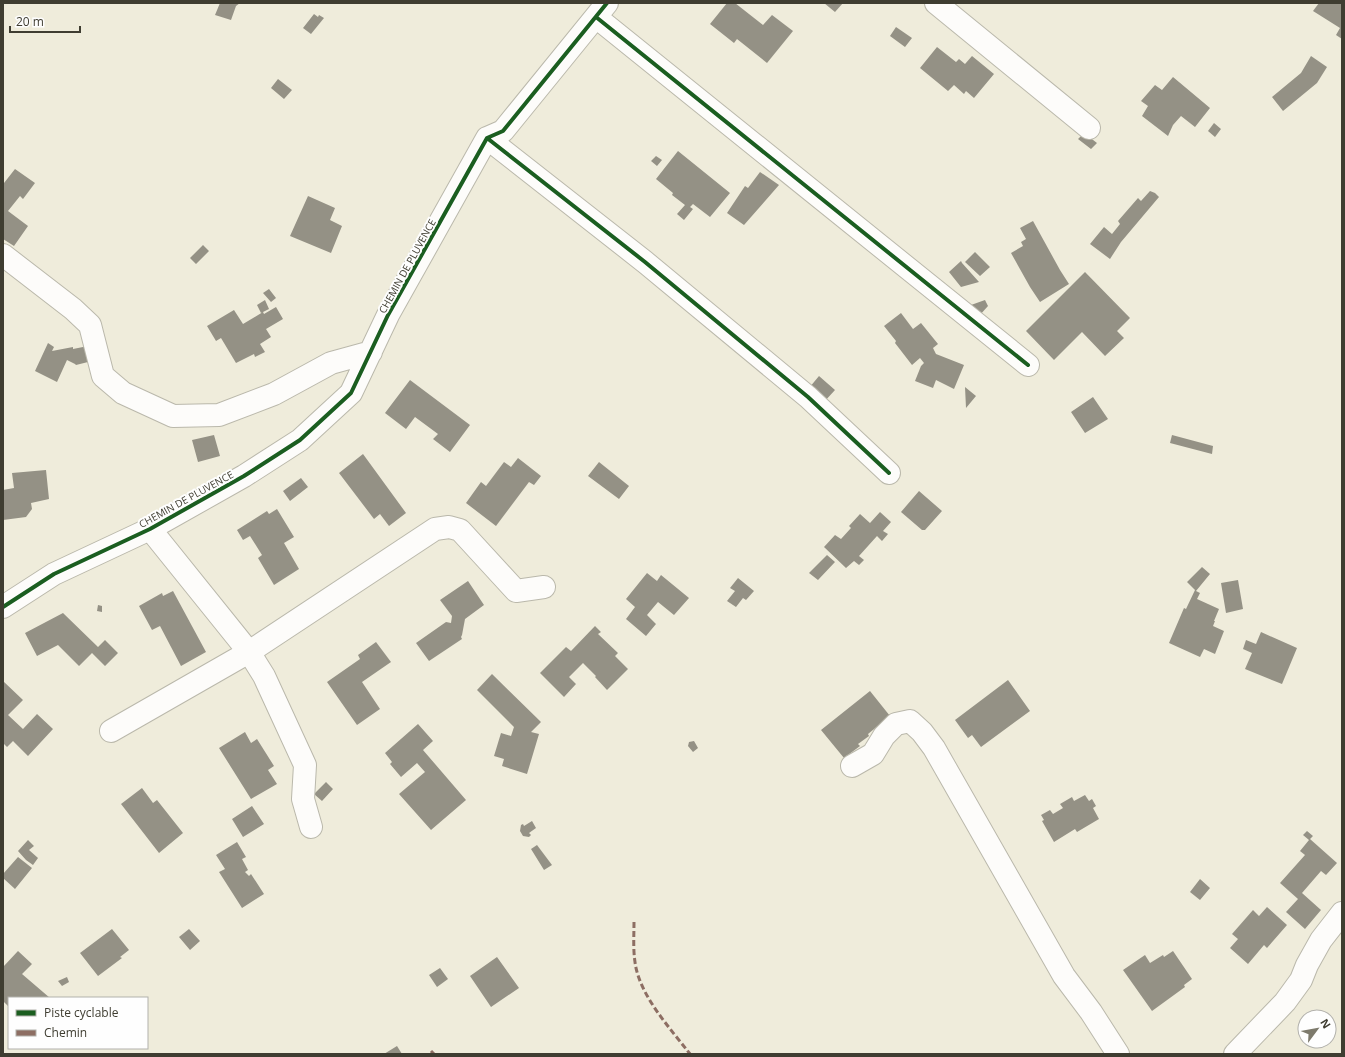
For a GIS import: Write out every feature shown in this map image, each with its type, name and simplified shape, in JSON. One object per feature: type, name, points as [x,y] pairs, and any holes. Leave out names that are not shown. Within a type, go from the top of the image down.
[{"type":"street","points":[[936,3],[1089,128]]},
{"type":"street","points":[[889,473],[808,397],[645,262],[487,138],[503,131],[602,10],[1028,365]]},
{"type":"street","name":"CHEMIN DE PLUVENCE","points":[[3,607],[54,574],[150,529],[244,476],[300,440],[351,393],[388,315],[487,138]]},
{"type":"street","points":[[3,255],[73,309],[90,325],[103,376],[123,393],[173,416],[219,414],[274,394],[331,363],[371,352]]},
{"type":"street","points":[[111,731],[249,652],[435,529],[449,527],[460,530],[516,591],[544,587]]},
{"type":"street","points":[[150,529],[249,652],[264,676],[305,765],[303,799],[311,827]]},
{"type":"street","points":[[852,766],[873,754],[884,736],[896,724],[910,721],[922,732],[934,748],[1064,976],[1091,1012],[1118,1054]]},
{"type":"street","points":[[1235,1054],[1285,1002],[1301,980],[1307,965],[1321,940],[1342,913]]},
{"type":"building","points":[[220,3],[240,3],[236,6],[231,20],[215,15]]},
{"type":"building","points":[[727,3],[735,3],[763,25],[772,15],[793,31],[767,63],[737,39],[734,43],[710,24]]},
{"type":"building","points":[[824,3],[843,3],[835,12]]},
{"type":"building","points":[[1319,3],[1342,3],[1342,39],[1336,35],[1340,28],[1313,11]]},
{"type":"building","points":[[314,14],[318,17],[319,15],[324,18],[311,34],[303,28]]},
{"type":"building","points":[[896,27],[912,38],[905,47],[890,36]]},
{"type":"building","points":[[937,47],[956,62],[959,59],[965,64],[972,56],[994,74],[974,98],[966,91],[964,94],[954,85],[948,91],[920,68]]},
{"type":"building","points":[[1311,56],[1327,67],[1317,83],[1283,111],[1272,97],[1301,73]]},
{"type":"building","points":[[1173,77],[1210,108],[1195,127],[1181,116],[1173,125],[1168,136],[1142,116],[1148,106],[1141,101],[1155,85],[1162,90]]},
{"type":"building","points":[[278,79],[292,90],[284,99],[271,88]]},
{"type":"building","points":[[1214,123],[1221,129],[1215,137],[1208,131]]},
{"type":"building","points":[[1084,133],[1097,143],[1091,149],[1078,139]]},
{"type":"building","points":[[678,151],[730,193],[710,217],[693,204],[690,207],[693,209],[684,220],[677,214],[685,205],[672,195],[673,193],[656,179]]},
{"type":"building","points":[[656,156],[662,160],[657,166],[651,161]]},
{"type":"building","points":[[15,169],[35,183],[23,199],[20,196],[8,211],[28,226],[14,246],[3,239],[3,183]]},
{"type":"building","points":[[760,172],[779,185],[744,225],[727,213],[745,186],[748,188]]},
{"type":"building","points":[[1150,191],[1159,197],[1121,242],[1110,259],[1090,244],[1104,227],[1112,234],[1120,224],[1118,221],[1138,198],[1141,201]]},
{"type":"building","points":[[308,196],[335,208],[330,220],[342,226],[331,253],[290,236]]},
{"type":"building","points":[[1033,221],[1069,284],[1040,302],[1011,253],[1023,246],[1021,242],[1026,239],[1020,228]]},
{"type":"building","points":[[203,245],[209,251],[196,264],[190,258]]},
{"type":"building","points":[[975,252],[990,267],[980,276],[965,262]]},
{"type":"building","points":[[961,261],[979,282],[961,287],[949,272]]},
{"type":"building","points":[[1085,272],[1130,318],[1117,331],[1124,338],[1105,356],[1082,332],[1054,360],[1026,331]]},
{"type":"building","points":[[269,289],[276,298],[271,302],[263,293]]},
{"type":"building","points":[[265,300],[269,309],[261,313],[257,305]]},
{"type":"building","points":[[985,300],[988,306],[979,316],[971,305]]},
{"type":"building","points":[[276,307],[283,319],[266,329],[271,337],[260,344],[265,352],[255,357],[254,354],[236,363],[221,338],[216,341],[207,326],[234,310],[243,324],[263,312],[264,314]]},
{"type":"building","points":[[901,313],[913,329],[921,323],[938,344],[933,348],[936,354],[964,365],[954,389],[936,380],[933,388],[915,381],[921,366],[924,363],[920,358],[912,365],[884,326]]},
{"type":"building","points":[[48,343],[54,347],[52,351],[88,346],[92,361],[76,365],[67,360],[57,382],[35,371]]},
{"type":"building","points":[[819,376],[835,390],[824,402],[809,388]]},
{"type":"building","points":[[410,380],[470,425],[450,452],[433,439],[438,434],[415,417],[406,429],[385,413]]},
{"type":"building","points":[[965,387],[976,396],[966,408]]},
{"type":"building","points":[[1093,397],[1108,419],[1085,433],[1071,412]]},
{"type":"building","points":[[214,435],[220,456],[198,462],[192,440]]},
{"type":"building","points":[[1172,435],[1213,446],[1212,454],[1170,443]]},
{"type":"building","points":[[363,454],[406,513],[389,526],[380,514],[374,519],[339,473]]},
{"type":"building","points":[[518,458],[541,476],[534,485],[529,482],[496,526],[466,503],[481,482],[486,486],[504,462],[511,467]]},
{"type":"building","points":[[599,462],[629,486],[619,499],[588,476]]},
{"type":"building","points":[[46,470],[49,499],[31,503],[32,509],[26,517],[3,520],[3,490],[14,488],[12,473]]},
{"type":"building","points":[[301,478],[308,487],[290,501],[283,491]]},
{"type":"building","points":[[919,491],[942,511],[925,530],[922,530],[901,512]]},
{"type":"building","points":[[277,509],[294,537],[284,543],[299,569],[274,585],[258,558],[262,555],[250,536],[243,540],[237,530],[267,511],[269,514]]},
{"type":"building","points":[[880,512],[891,522],[883,531],[888,534],[882,541],[877,536],[859,556],[864,560],[859,565],[854,561],[846,568],[824,547],[835,535],[841,539],[851,528],[849,526],[860,514],[870,523]]},
{"type":"building","points":[[827,555],[835,562],[818,580],[809,573]]},
{"type":"building","points":[[1202,567],[1210,574],[1196,591],[1200,593],[1197,599],[1219,609],[1213,626],[1224,631],[1215,654],[1204,649],[1200,657],[1169,643],[1184,608],[1186,609],[1195,590],[1187,582]]},
{"type":"building","points":[[647,573],[657,581],[661,575],[689,598],[674,615],[658,602],[647,615],[656,624],[646,636],[626,619],[635,607],[626,599]]},
{"type":"building","points":[[738,578],[754,591],[746,600],[743,598],[736,607],[727,601],[735,591],[730,588]]},
{"type":"building","points":[[1238,580],[1243,609],[1226,613],[1221,583]]},
{"type":"building","points":[[468,581],[484,605],[465,619],[461,637],[462,639],[429,661],[416,643],[446,622],[451,623],[452,616],[440,600]]},
{"type":"building","points":[[173,591],[206,652],[181,666],[160,626],[152,630],[139,606],[162,593],[163,596]]},
{"type":"building","points":[[98,605],[102,606],[102,612],[97,611]]},
{"type":"building","points":[[63,613],[98,647],[105,640],[118,653],[105,666],[92,653],[79,666],[58,645],[37,656],[25,633]]},
{"type":"building","points":[[595,626],[601,632],[598,634],[618,653],[615,656],[628,669],[607,690],[583,663],[569,677],[576,684],[564,697],[540,673],[566,647],[571,651]]},
{"type":"building","points":[[1261,632],[1297,648],[1282,684],[1245,669],[1252,653],[1243,649],[1246,640],[1256,644]]},
{"type":"building","points":[[376,642],[391,662],[362,682],[380,709],[357,725],[327,682],[360,659],[358,655]]},
{"type":"building","points":[[492,674],[541,722],[531,732],[539,734],[527,774],[502,766],[504,759],[494,756],[501,733],[511,736],[514,727],[477,690]]},
{"type":"building","points":[[1008,680],[1030,711],[981,747],[972,735],[968,738],[955,720]]},
{"type":"building","points":[[3,681],[23,700],[8,715],[23,729],[37,714],[53,729],[28,756],[13,741],[7,747],[3,743]]},
{"type":"building","points":[[870,691],[890,716],[868,734],[869,736],[858,744],[860,746],[844,758],[821,730]]},
{"type":"building","points":[[418,724],[433,741],[423,750],[466,800],[431,830],[399,794],[425,772],[417,763],[401,777],[390,764],[392,762],[385,753]]},
{"type":"building","points":[[245,732],[251,743],[257,739],[274,766],[268,770],[277,784],[251,799],[219,748]]},
{"type":"building","points":[[694,741],[698,748],[693,752],[688,746],[689,742]]},
{"type":"building","points":[[326,782],[333,789],[322,801],[314,794]]},
{"type":"building","points":[[142,788],[153,803],[157,800],[183,833],[159,853],[121,804]]},
{"type":"building","points":[[1085,795],[1089,801],[1092,799],[1096,806],[1093,808],[1099,819],[1077,832],[1075,829],[1054,842],[1042,821],[1044,820],[1041,815],[1050,810],[1053,814],[1063,808],[1060,804],[1072,797],[1074,801]]},
{"type":"building","points":[[252,806],[264,824],[243,837],[232,819]]},
{"type":"building","points":[[532,821],[536,828],[529,833],[531,835],[529,837],[523,836],[520,831],[521,825],[523,824],[524,826]]},
{"type":"building","points":[[1307,831],[1313,836],[1310,839],[1337,863],[1326,875],[1321,871],[1302,893],[1321,910],[1305,929],[1286,912],[1298,899],[1280,883],[1305,855],[1300,851],[1309,840],[1303,835]]},
{"type":"building","points":[[28,840],[34,846],[29,850],[38,858],[33,865],[18,851]]},
{"type":"building","points":[[237,842],[246,857],[242,859],[248,870],[245,872],[249,876],[251,874],[264,894],[242,908],[219,872],[225,869],[216,855]]},
{"type":"building","points":[[537,845],[552,865],[544,870],[531,849]]},
{"type":"building","points":[[18,857],[32,868],[15,889],[3,878],[3,874]]},
{"type":"building","points":[[1200,879],[1210,888],[1200,900],[1190,892]]},
{"type":"building","points":[[1267,907],[1287,925],[1267,948],[1264,945],[1248,964],[1230,948],[1238,939],[1232,934],[1253,910],[1259,916]]},
{"type":"building","points":[[112,929],[129,950],[120,957],[122,958],[98,976],[80,953]]},
{"type":"building","points":[[189,929],[200,941],[190,950],[179,937]]},
{"type":"building","points":[[18,951],[32,964],[22,974],[49,997],[8,997],[8,1006],[3,1001],[3,967]]},
{"type":"building","points":[[1173,951],[1192,979],[1184,985],[1185,987],[1152,1011],[1123,970],[1145,955],[1150,963]]},
{"type":"building","points":[[497,957],[519,988],[491,1007],[470,976]]},
{"type":"building","points":[[440,968],[448,979],[437,987],[429,975]]},
{"type":"building","points":[[67,977],[69,982],[62,986],[58,981]]},
{"type":"building","points":[[397,1046],[402,1054],[384,1054]]},
{"type":"marked path","points":[[634,922],[635,962],[642,987],[656,1011],[690,1054]]},
{"type":"marked path","points":[[431,1051],[434,1054]]},
{"type":"cycle path","points":[[3,607],[54,574],[150,529],[244,476],[300,440],[351,393],[388,315],[487,138],[503,131],[607,3]]},
{"type":"cycle path","points":[[596,17],[1028,365]]},
{"type":"cycle path","points":[[487,138],[645,262],[808,397],[889,473]]}]
